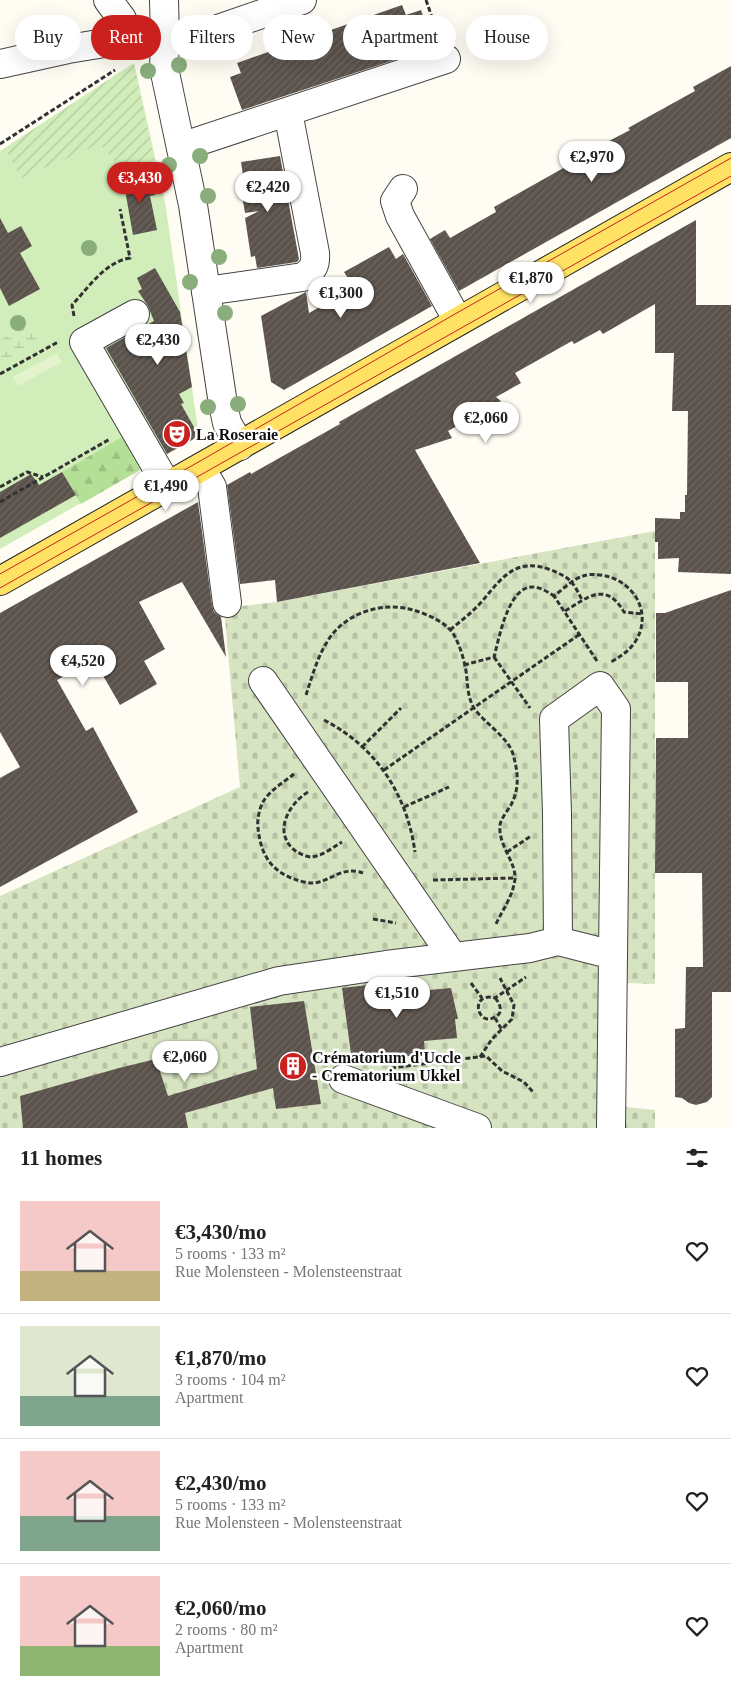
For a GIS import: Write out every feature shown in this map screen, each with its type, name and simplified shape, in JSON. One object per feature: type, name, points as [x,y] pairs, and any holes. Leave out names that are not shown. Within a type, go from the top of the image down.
[{"type":"main road","points":[[0,581],[731,167]]},
{"type":"street","points":[[108,0],[119,15]]},
{"type":"street","points":[[164,0],[164,68],[192,205],[227,423],[240,446]]},
{"type":"street","points":[[161,40],[196,37],[302,0]]},
{"type":"street","points":[[0,64],[91,45]]},
{"type":"street","points":[[181,148],[443,60]]},
{"type":"street","points":[[206,291],[303,277],[312,271],[316,263],[288,112]]},
{"type":"street","points":[[403,189],[395,200],[400,216],[458,321]]},
{"type":"street","points":[[135,314],[81,337],[168,487]]},
{"type":"street","points":[[201,468],[212,487],[227,603]]},
{"type":"street","points":[[558,941],[554,719],[601,677],[616,709],[611,1128]]},
{"type":"street","points":[[263,681],[453,957]]},
{"type":"street","points":[[0,1062],[279,981],[530,948],[558,941],[613,955]]},
{"type":"street","points":[[343,1079],[477,1128]]},
{"type":"path","points":[[426,0],[431,15]]},
{"type":"path","points":[[0,144],[130,60]]},
{"type":"path","points":[[0,374],[81,337],[72,305],[111,265],[130,258],[120,209]]},
{"type":"path","points":[[0,502],[132,426]]},
{"type":"path","points":[[0,487],[27,472],[44,478]]},
{"type":"path","points":[[450,630],[474,609],[504,575],[531,565],[548,569],[573,582],[582,600]]},
{"type":"path","points":[[554,596],[583,576],[601,574],[619,580],[633,591],[641,606],[643,621],[636,641],[601,677],[580,634],[554,596],[544,590],[532,587],[522,589],[514,596],[494,657],[538,719],[554,719]]},
{"type":"path","points":[[565,611],[591,595],[606,595],[617,600],[624,612],[642,614]]},
{"type":"path","points":[[295,728],[319,657],[328,640],[340,626],[362,611],[382,607],[402,607],[423,613],[450,630],[461,651],[467,692],[474,708],[512,751],[518,780],[512,802],[500,824],[501,840],[509,857],[515,878],[511,897],[492,933],[491,952],[495,968],[514,1005],[512,1019],[492,1039],[480,1057]]},
{"type":"path","points":[[384,770],[580,634]]},
{"type":"path","points":[[464,664],[494,657]]},
{"type":"path","points":[[362,747],[401,708]]},
{"type":"path","points":[[336,728],[362,747],[384,770],[404,807],[413,836],[416,858]]},
{"type":"path","points":[[298,772],[273,790],[262,803],[257,822],[260,845],[266,858],[279,872],[304,882],[319,883],[351,871],[364,873],[368,877]]},
{"type":"path","points":[[330,779],[302,796],[286,814],[284,823],[287,841],[293,849],[310,857],[323,854],[364,828]]},
{"type":"path","points":[[404,807],[449,787]]},
{"type":"path","points":[[418,906],[418,880],[515,878]]},
{"type":"path","points":[[489,996],[500,1002],[501,1009],[495,1018],[487,1019],[481,1016],[478,1004],[482,998],[489,996]]},
{"type":"path","points":[[495,1018],[502,1030]]},
{"type":"path","points":[[394,1097],[391,1066],[486,1056],[502,1071],[524,1082],[533,1092]]},
{"type":"green space","name":"La Roseraie","points":[[134,63],[165,202],[199,436],[0,549],[0,151]]},
{"type":"green space","points":[[134,63],[154,159],[148,163],[121,168],[100,144],[21,178],[5,148]]},
{"type":"green space","points":[[29,324],[40,345],[0,367],[0,340]]},
{"type":"green space","points":[[57,353],[62,362],[18,386],[13,377]]},
{"type":"green space","points":[[122,437],[140,470],[81,504],[62,472]]},
{"type":"green space","points":[[655,531],[655,984],[624,983],[626,1107],[655,1110],[655,1128],[0,1128],[0,896],[240,787],[224,608],[277,602]]},
{"type":"building","points":[[402,5],[406,15],[374,15]]},
{"type":"building","points":[[421,10],[423,15],[406,15]]},
{"type":"building","points":[[343,26],[343,60],[394,60],[242,110],[230,77],[241,73],[237,63],[253,60],[253,57],[263,54],[263,60],[333,60],[333,29]]},
{"type":"building","points":[[731,66],[731,138],[459,291],[430,239],[445,230],[450,238],[496,212],[494,207],[590,153],[590,151],[601,149],[600,147],[608,145],[609,141],[630,130],[628,128],[695,91],[693,87]]},
{"type":"building","points":[[280,156],[299,259],[297,262],[257,268],[255,256],[251,257],[245,218],[259,211],[245,213],[240,183],[244,182],[241,162]]},
{"type":"building","points":[[151,175],[155,195],[150,196],[157,230],[133,235],[123,179]]},
{"type":"building","points":[[0,218],[8,233],[21,226],[32,246],[20,253],[40,289],[9,306],[0,288]]},
{"type":"building","points":[[696,220],[696,305],[731,305],[731,574],[678,572],[679,558],[658,559],[658,542],[655,542],[655,518],[680,519],[680,512],[685,512],[688,411],[672,411],[674,353],[655,353],[655,304],[603,334],[600,330],[574,344],[572,341],[515,373],[521,383],[496,397],[501,401],[448,431],[452,438],[415,450],[480,563],[277,602],[275,580],[240,584],[227,485],[250,472],[251,474],[340,424],[339,422]]},
{"type":"building","points":[[389,247],[396,259],[403,254],[432,306],[284,390],[271,382],[261,316],[306,292],[309,313],[354,288],[344,272]]},
{"type":"building","points":[[155,268],[180,312],[192,387],[179,394],[184,403],[181,404],[199,436],[167,454],[106,348],[154,321],[148,306],[138,291],[142,289],[137,278]]},
{"type":"building","points":[[62,472],[76,495],[0,538],[0,492],[31,474],[39,485]]},
{"type":"building","points":[[198,502],[212,605],[214,612],[221,617],[226,657],[182,582],[139,602],[165,649],[144,661],[157,684],[120,705],[94,660],[57,680],[86,731],[93,727],[138,812],[0,887],[0,778],[20,767],[0,732],[0,613]]},
{"type":"building","points":[[731,590],[731,992],[712,992],[712,1097],[707,1102],[696,1105],[682,1098],[675,1097],[675,1029],[685,1028],[686,967],[703,967],[702,873],[655,873],[656,738],[688,738],[688,682],[656,682],[656,613],[665,613]]},
{"type":"building","points":[[391,980],[391,983],[417,980],[418,991],[451,988],[458,1019],[455,1019],[457,1038],[424,1041],[425,1054],[352,1061],[342,988]]},
{"type":"building","name":"Crématorium d'Uccle - Crematorium Ukkel","points":[[304,1001],[321,1104],[276,1109],[273,1088],[185,1113],[188,1128],[23,1128],[20,1096],[119,1068],[156,1059],[168,1096],[257,1069],[250,1007]]},
{"type":"tram line","points":[[0,574],[731,158]]},
{"type":"tram line","points":[[0,588],[731,176]]},
{"type":"place","name":"La Roseraie","points":[[177,434]]},
{"type":"place","name":"Crématorium d'Uccle - Crematorium Ukkel","points":[[293,1066]]}]
